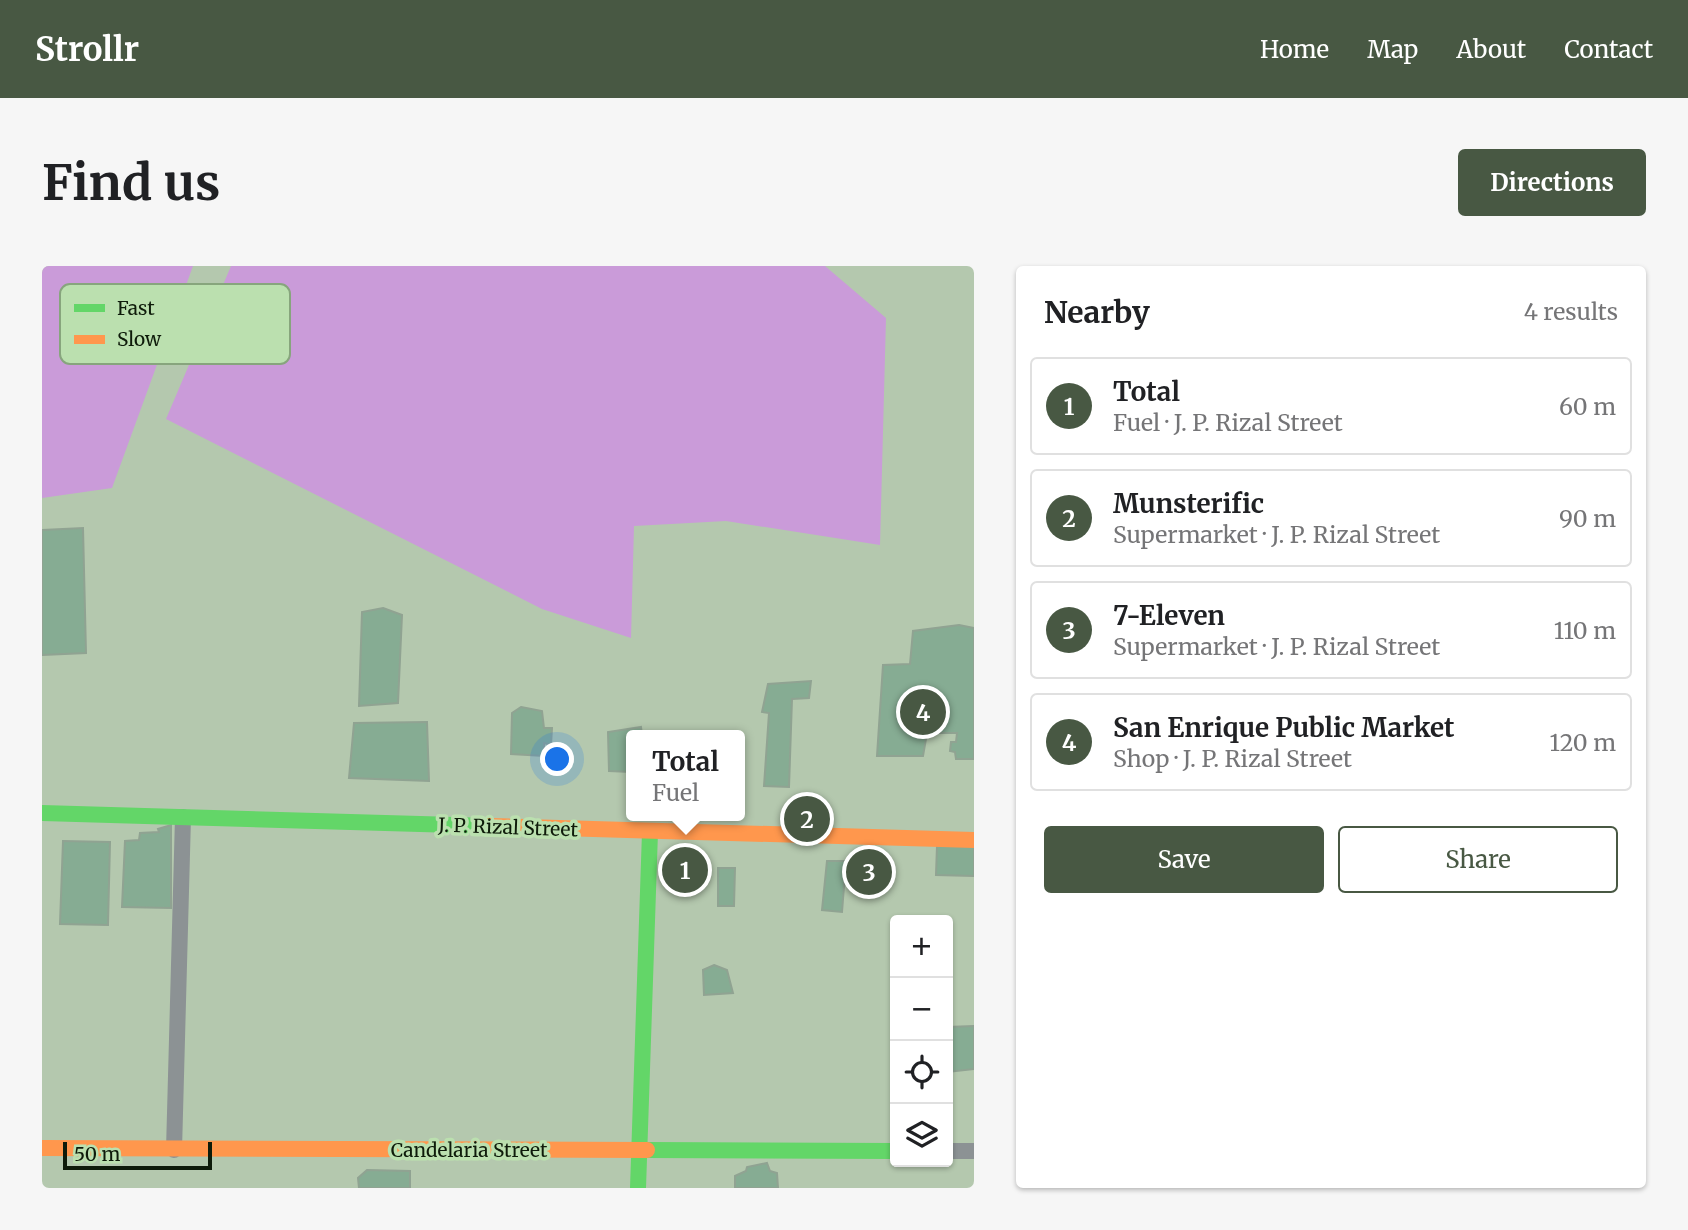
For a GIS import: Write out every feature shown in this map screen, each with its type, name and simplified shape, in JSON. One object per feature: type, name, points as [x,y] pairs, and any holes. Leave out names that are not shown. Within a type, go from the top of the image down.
[{"type":"main road","name":"J. P. Rizal Street","points":[[42,813],[974,840]]},
{"type":"main road","points":[[638,1188],[650,832]]},
{"type":"main road","name":"Candelaria Street","points":[[42,1148],[890,1151]]},
{"type":"street","points":[[174,1150],[183,817]]},
{"type":"street","points":[[953,1151],[974,1151]]},
{"type":"shaded area","points":[[42,266],[193,266],[186,284],[60,284],[60,364],[157,364],[112,488],[42,498]]},
{"type":"shaded area","points":[[231,266],[825,266],[886,318],[880,545],[726,521],[634,526],[631,638],[542,609],[166,419],[189,364],[290,364],[290,284],[223,284]]},
{"type":"building","points":[[83,528],[86,653],[42,655],[42,530]]},
{"type":"building","points":[[383,608],[402,615],[398,703],[359,706],[362,612]]},
{"type":"building","points":[[959,625],[974,628],[974,759],[956,759],[955,752],[950,751],[951,742],[956,742],[957,733],[927,733],[923,756],[877,756],[883,665],[910,664],[913,631]]},
{"type":"building","points":[[811,681],[809,698],[792,699],[789,787],[764,786],[769,713],[762,712],[768,684]]},
{"type":"building","points":[[521,707],[542,711],[544,728],[552,728],[551,745],[544,743],[544,756],[511,754],[512,713]]},
{"type":"building","points":[[427,722],[429,781],[349,778],[354,723]]},
{"type":"building","points":[[641,727],[641,730],[626,730],[626,772],[609,771],[608,732]]},
{"type":"building","points":[[171,825],[171,908],[122,907],[125,841],[139,840],[140,833],[159,832],[158,829]]},
{"type":"building","points":[[63,841],[110,842],[108,925],[60,924]]},
{"type":"building","points":[[937,846],[974,846],[974,876],[936,875]]},
{"type":"building","points":[[827,861],[846,861],[842,912],[822,910]]},
{"type":"building","points":[[667,862],[704,862],[704,880],[667,879]]},
{"type":"building","points":[[856,862],[882,864],[881,882],[855,880]]},
{"type":"building","points":[[718,868],[735,868],[734,906],[718,906]]},
{"type":"building","points":[[714,965],[727,970],[733,993],[704,995],[703,970]]},
{"type":"building","points":[[974,1026],[974,1069],[953,1071],[953,1027]]},
{"type":"building","points":[[767,1163],[770,1171],[777,1173],[778,1188],[735,1188],[735,1176],[746,1171],[747,1167]]},
{"type":"building","points":[[367,1170],[410,1171],[410,1188],[359,1188],[358,1178]]},
{"type":"traffic: fast","points":[[42,813],[490,826]]},
{"type":"traffic: fast","points":[[638,1188],[650,832]]},
{"type":"traffic: fast","points":[[647,1150],[890,1151]]},
{"type":"traffic: slow","points":[[490,826],[974,840]]},
{"type":"traffic: slow","points":[[42,1148],[647,1150]]},
{"type":"place","name":"San Enrique Public Market","points":[[923,712]]},
{"type":"place","name":"Munsterific","points":[[807,819]]},
{"type":"place","name":"Total","points":[[685,870]]},
{"type":"place","name":"7-Eleven","points":[[869,872]]}]
